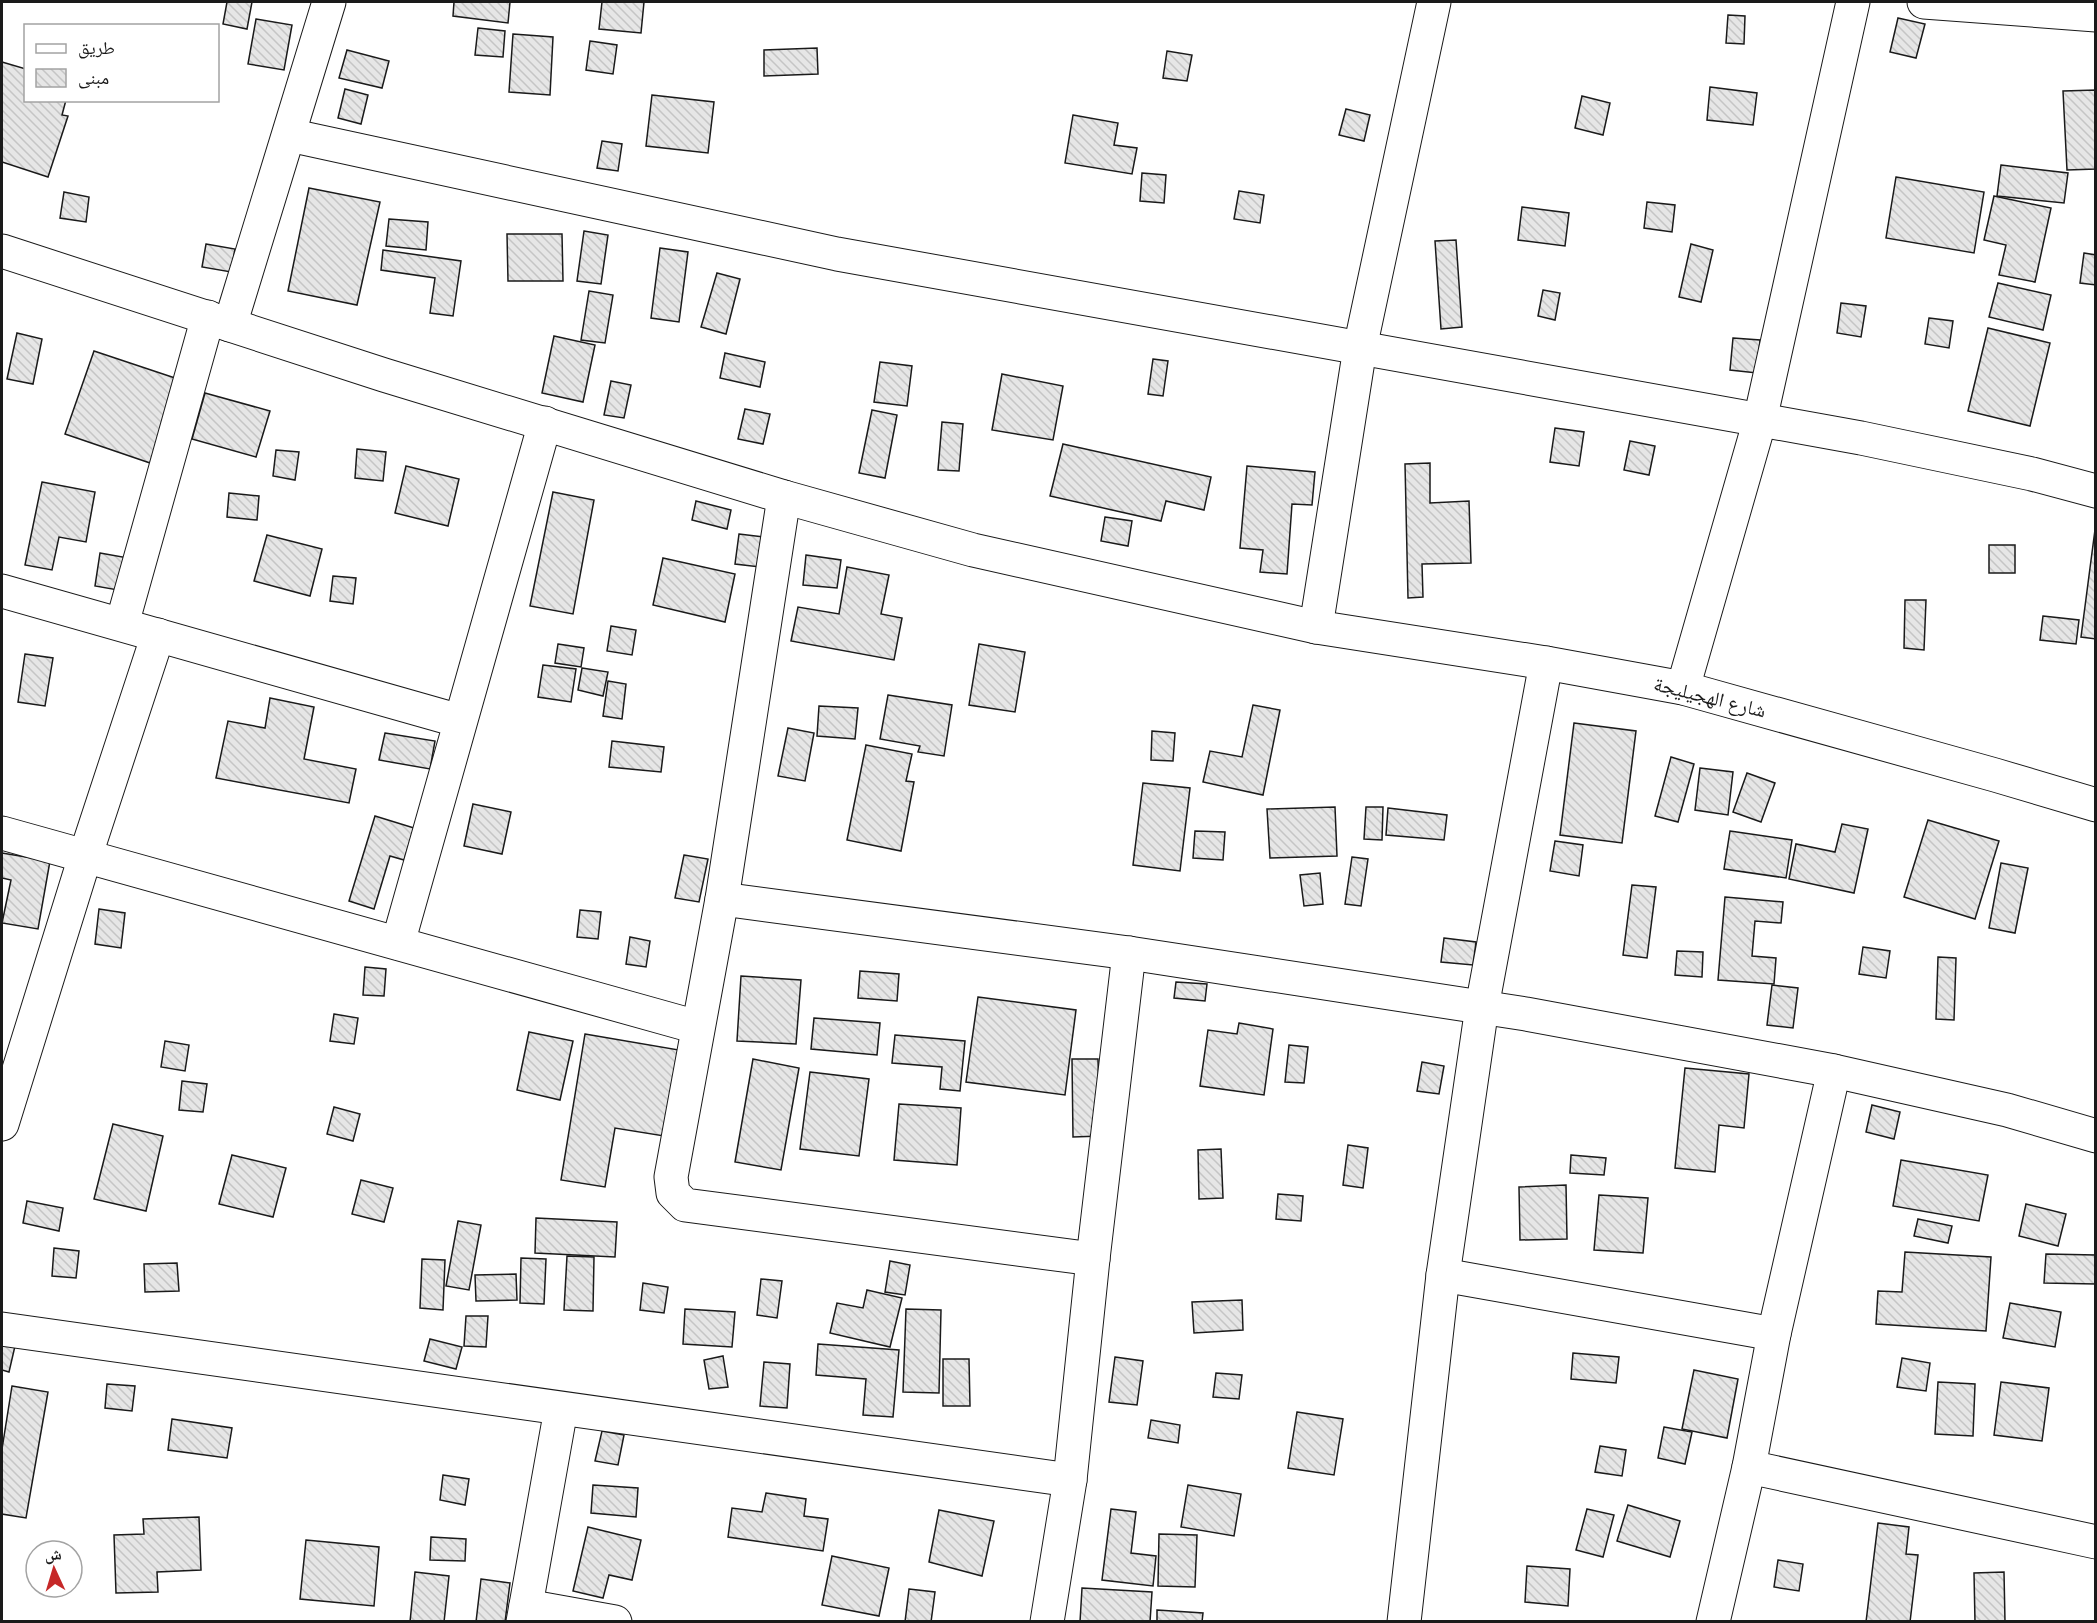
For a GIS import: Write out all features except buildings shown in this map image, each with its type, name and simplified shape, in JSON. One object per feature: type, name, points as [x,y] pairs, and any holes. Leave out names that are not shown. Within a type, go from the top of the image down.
[{"type":"street","points":[[122,624],[219,321],[289,135],[328,2]]},
{"type":"street","points":[[1316,627],[1360,348],[1434,2]]},
{"type":"street","points":[[1683,688],[1760,420],[1853,2]]},
{"type":"street","points":[[1924,2],[2096,15]]},
{"type":"street","points":[[289,135],[837,254],[1760,420],[2032,474],[2096,491]]},
{"type":"street","name":"شارع الهجيليجة","points":[[2,250],[384,375],[784,497],[973,550],[1316,627],[1546,663],[1683,688],[2096,805]]},
{"type":"street","points":[[398,943],[545,423]]},
{"type":"street","points":[[784,497],[722,899],[671,1177],[673,1193],[685,1205],[1093,1260]]},
{"type":"street","points":[[2,591],[460,721]]},
{"type":"street","points":[[2,1124],[85,857],[158,635]]},
{"type":"street","points":[[1404,1622],[1443,1275],[1482,1007],[1546,663]]},
{"type":"street","points":[[2,833],[698,1027]]},
{"type":"street","points":[[722,899],[1129,953],[1482,1007],[1834,1071],[2007,1110],[2096,1136]]},
{"type":"street","points":[[1047,1622],[1070,1480],[1129,953]]},
{"type":"street","points":[[1713,1622],[1749,1467],[1774,1334],[1834,1071]]},
{"type":"street","points":[[1443,1275],[1774,1334]]},
{"type":"street","points":[[2,1329],[1070,1480]]},
{"type":"street","points":[[561,1408],[524,1614],[615,1622]]},
{"type":"street","points":[[1749,1467],[2096,1542]]}]
